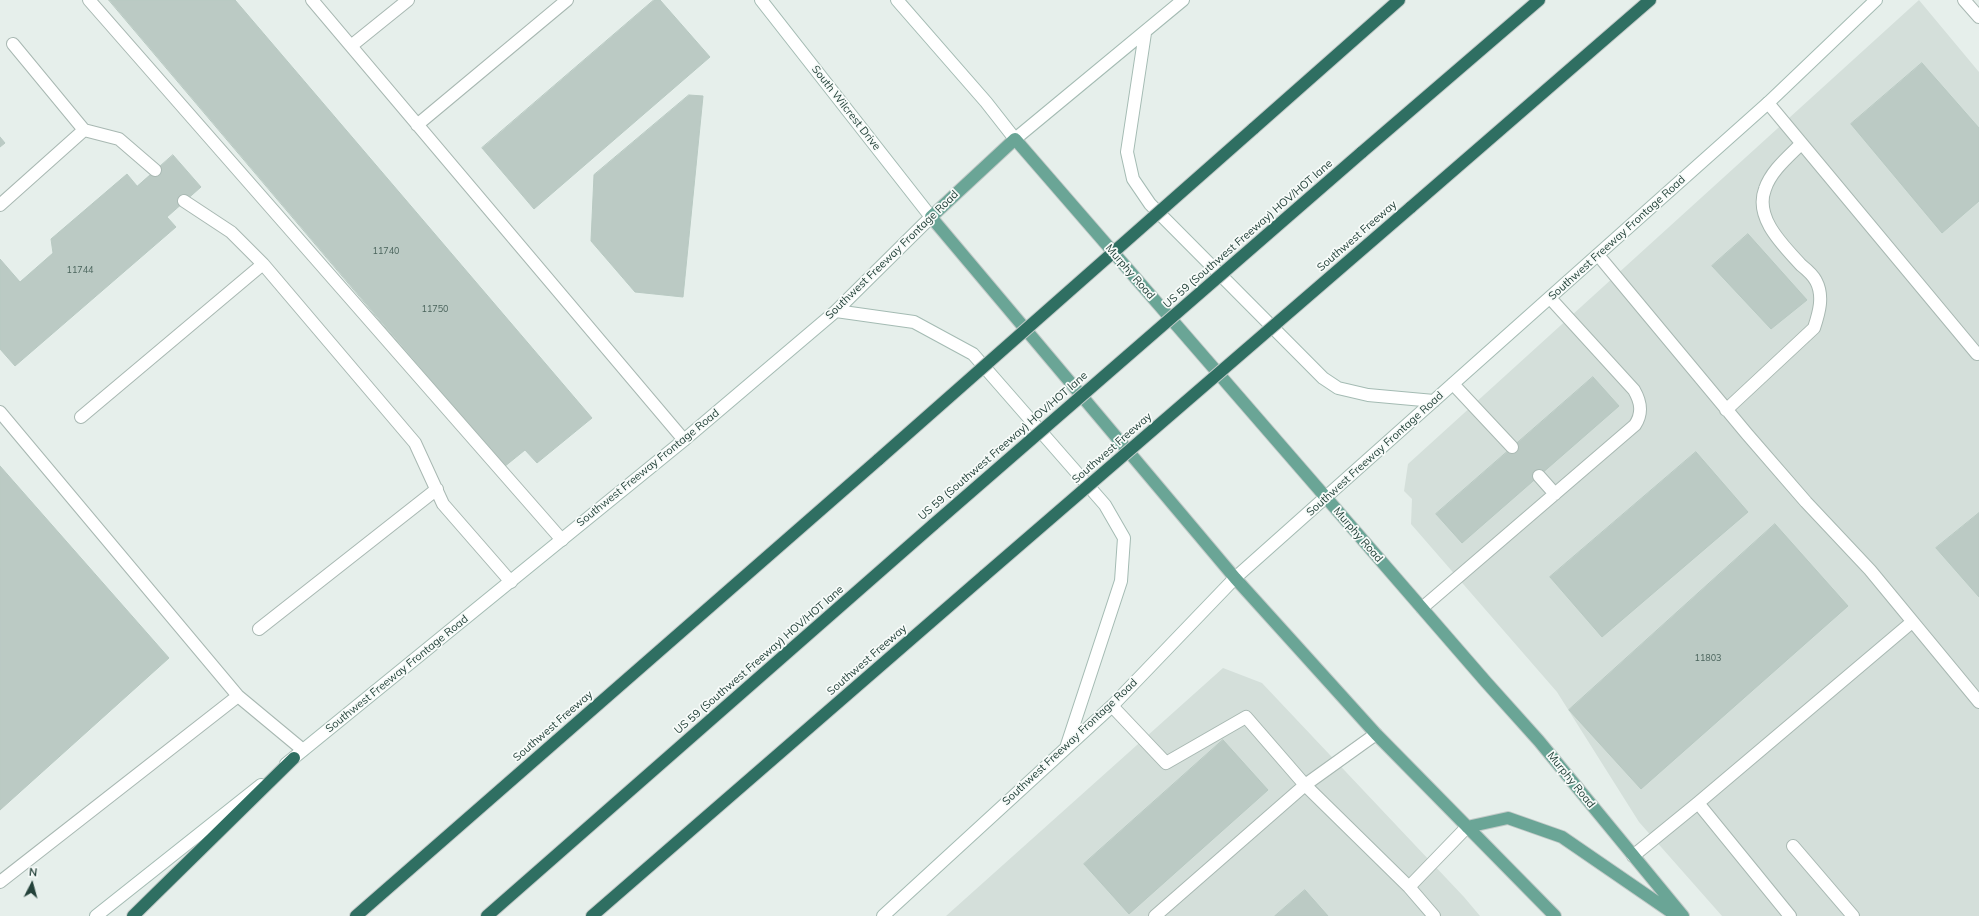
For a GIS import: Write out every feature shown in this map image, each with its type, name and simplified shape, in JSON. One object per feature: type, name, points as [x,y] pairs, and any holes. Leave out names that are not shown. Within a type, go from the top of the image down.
[{"type":"highway","name":"Southwest Freeway","points":[[356,916],[1399,0]]},
{"type":"highway","name":"US 59 (Southwest Freeway) HOV/HOT lane","points":[[487,916],[934,524],[1539,0]]},
{"type":"highway","name":"Southwest Freeway","points":[[592,916],[1650,0]]},
{"type":"highway","points":[[133,916],[294,758]]},
{"type":"main road","points":[[89,0],[562,540]]},
{"type":"main road","points":[[312,0],[684,440]]},
{"type":"main road","points":[[351,46],[408,0]]},
{"type":"main road","points":[[417,125],[567,0]]},
{"type":"main road","name":"South Wilcrest Drive","points":[[761,0],[931,217]]},
{"type":"main road","points":[[897,0],[986,102],[1015,139]]},
{"type":"main road","name":"Southwest Freeway Frontage Road","points":[[96,916],[294,758],[684,440],[836,311],[931,217],[1015,139],[1145,33],[1182,0]]},
{"type":"main road","name":"Southwest Freeway Frontage Road","points":[[883,916],[1112,706],[1235,578],[1768,103],[1876,0]]},
{"type":"main road","points":[[1964,0],[1979,17]]},
{"type":"main road","points":[[1145,33],[1127,152],[1133,179],[1150,204],[1323,378],[1338,388],[1368,395],[1434,401]]},
{"type":"main road","points":[[13,44],[84,130],[119,139],[155,170]]},
{"type":"main road","points":[[1768,103],[1977,354]]},
{"type":"main road","points":[[0,205],[84,130]]},
{"type":"main road","name":"Murphy Road","points":[[1015,139],[1539,741],[1683,916]]},
{"type":"main road","points":[[1726,410],[1814,328],[1820,310],[1819,293],[1815,280],[1773,231],[1764,216],[1762,203],[1765,188],[1778,167],[1801,144]]},
{"type":"main road","points":[[184,202],[232,232],[263,264],[415,443],[443,504],[510,582]]},
{"type":"main road","points":[[931,217],[1235,578],[1376,734],[1556,916]]},
{"type":"main road","points":[[1598,256],[1726,410],[1806,502],[1870,570],[1979,702]]},
{"type":"main road","points":[[81,417],[263,264]]},
{"type":"main road","points":[[1422,608],[1635,426],[1640,418],[1639,399],[1634,390],[1550,298]]},
{"type":"main road","points":[[836,311],[914,322],[973,354],[1105,505],[1124,538],[1121,581],[1067,746]]},
{"type":"main road","points":[[1453,384],[1512,447]]},
{"type":"main road","points":[[0,412],[238,696],[303,750]]},
{"type":"main road","points":[[1539,476],[1555,494]]},
{"type":"main road","points":[[259,629],[437,489]]},
{"type":"main road","points":[[1633,856],[1912,622]]},
{"type":"main road","points":[[0,882],[238,696]]},
{"type":"main road","points":[[1112,706],[1166,763],[1246,717],[1305,785],[1409,887],[1434,916]]},
{"type":"main road","points":[[1154,916],[1305,785],[1376,734]]},
{"type":"main road","points":[[1698,803],[1790,916]]},
{"type":"main road","points":[[1409,887],[1467,827],[1508,818],[1562,837],[1677,916]]},
{"type":"main road","points":[[1793,846],[1853,916]]},
{"type":"shaded area","points":[[1919,0],[1979,72],[1979,916],[1722,916],[1639,822],[1557,692],[1411,524],[1412,499],[1404,491],[1408,464]]},
{"type":"shaded area","points":[[1223,668],[1262,683],[1464,897],[1480,916],[946,916]]},
{"type":"building","points":[[109,0],[235,0],[592,418],[537,463],[525,450],[504,467]]},
{"type":"building","points":[[654,0],[660,0],[710,57],[534,209],[482,148]]},
{"type":"building","points":[[1922,63],[1979,128],[1979,201],[1942,233],[1851,124]]},
{"type":"building","points":[[689,95],[703,96],[683,297],[635,292],[591,241],[594,175]]},
{"type":"building","points":[[0,137],[5,143],[0,147]]},
{"type":"building","points":[[173,155],[201,187],[167,217],[176,227],[15,366],[0,349],[0,259],[20,282],[53,253],[51,239],[127,174],[137,186]]},
{"type":"building","points":[[1748,234],[1807,300],[1771,329],[1712,266]]},
{"type":"building","points":[[1593,377],[1619,406],[1462,543],[1436,514]]},
{"type":"building","points":[[1696,452],[1748,512],[1602,637],[1550,577]]},
{"type":"building","points":[[0,466],[169,658],[0,810]]},
{"type":"building","points":[[1979,513],[1979,597],[1936,548]]},
{"type":"building","points":[[1775,524],[1848,606],[1641,789],[1569,710]]},
{"type":"building","points":[[1223,740],[1268,790],[1129,914],[1084,864]]},
{"type":"building","points":[[1305,890],[1328,916],[1275,916]]}]
